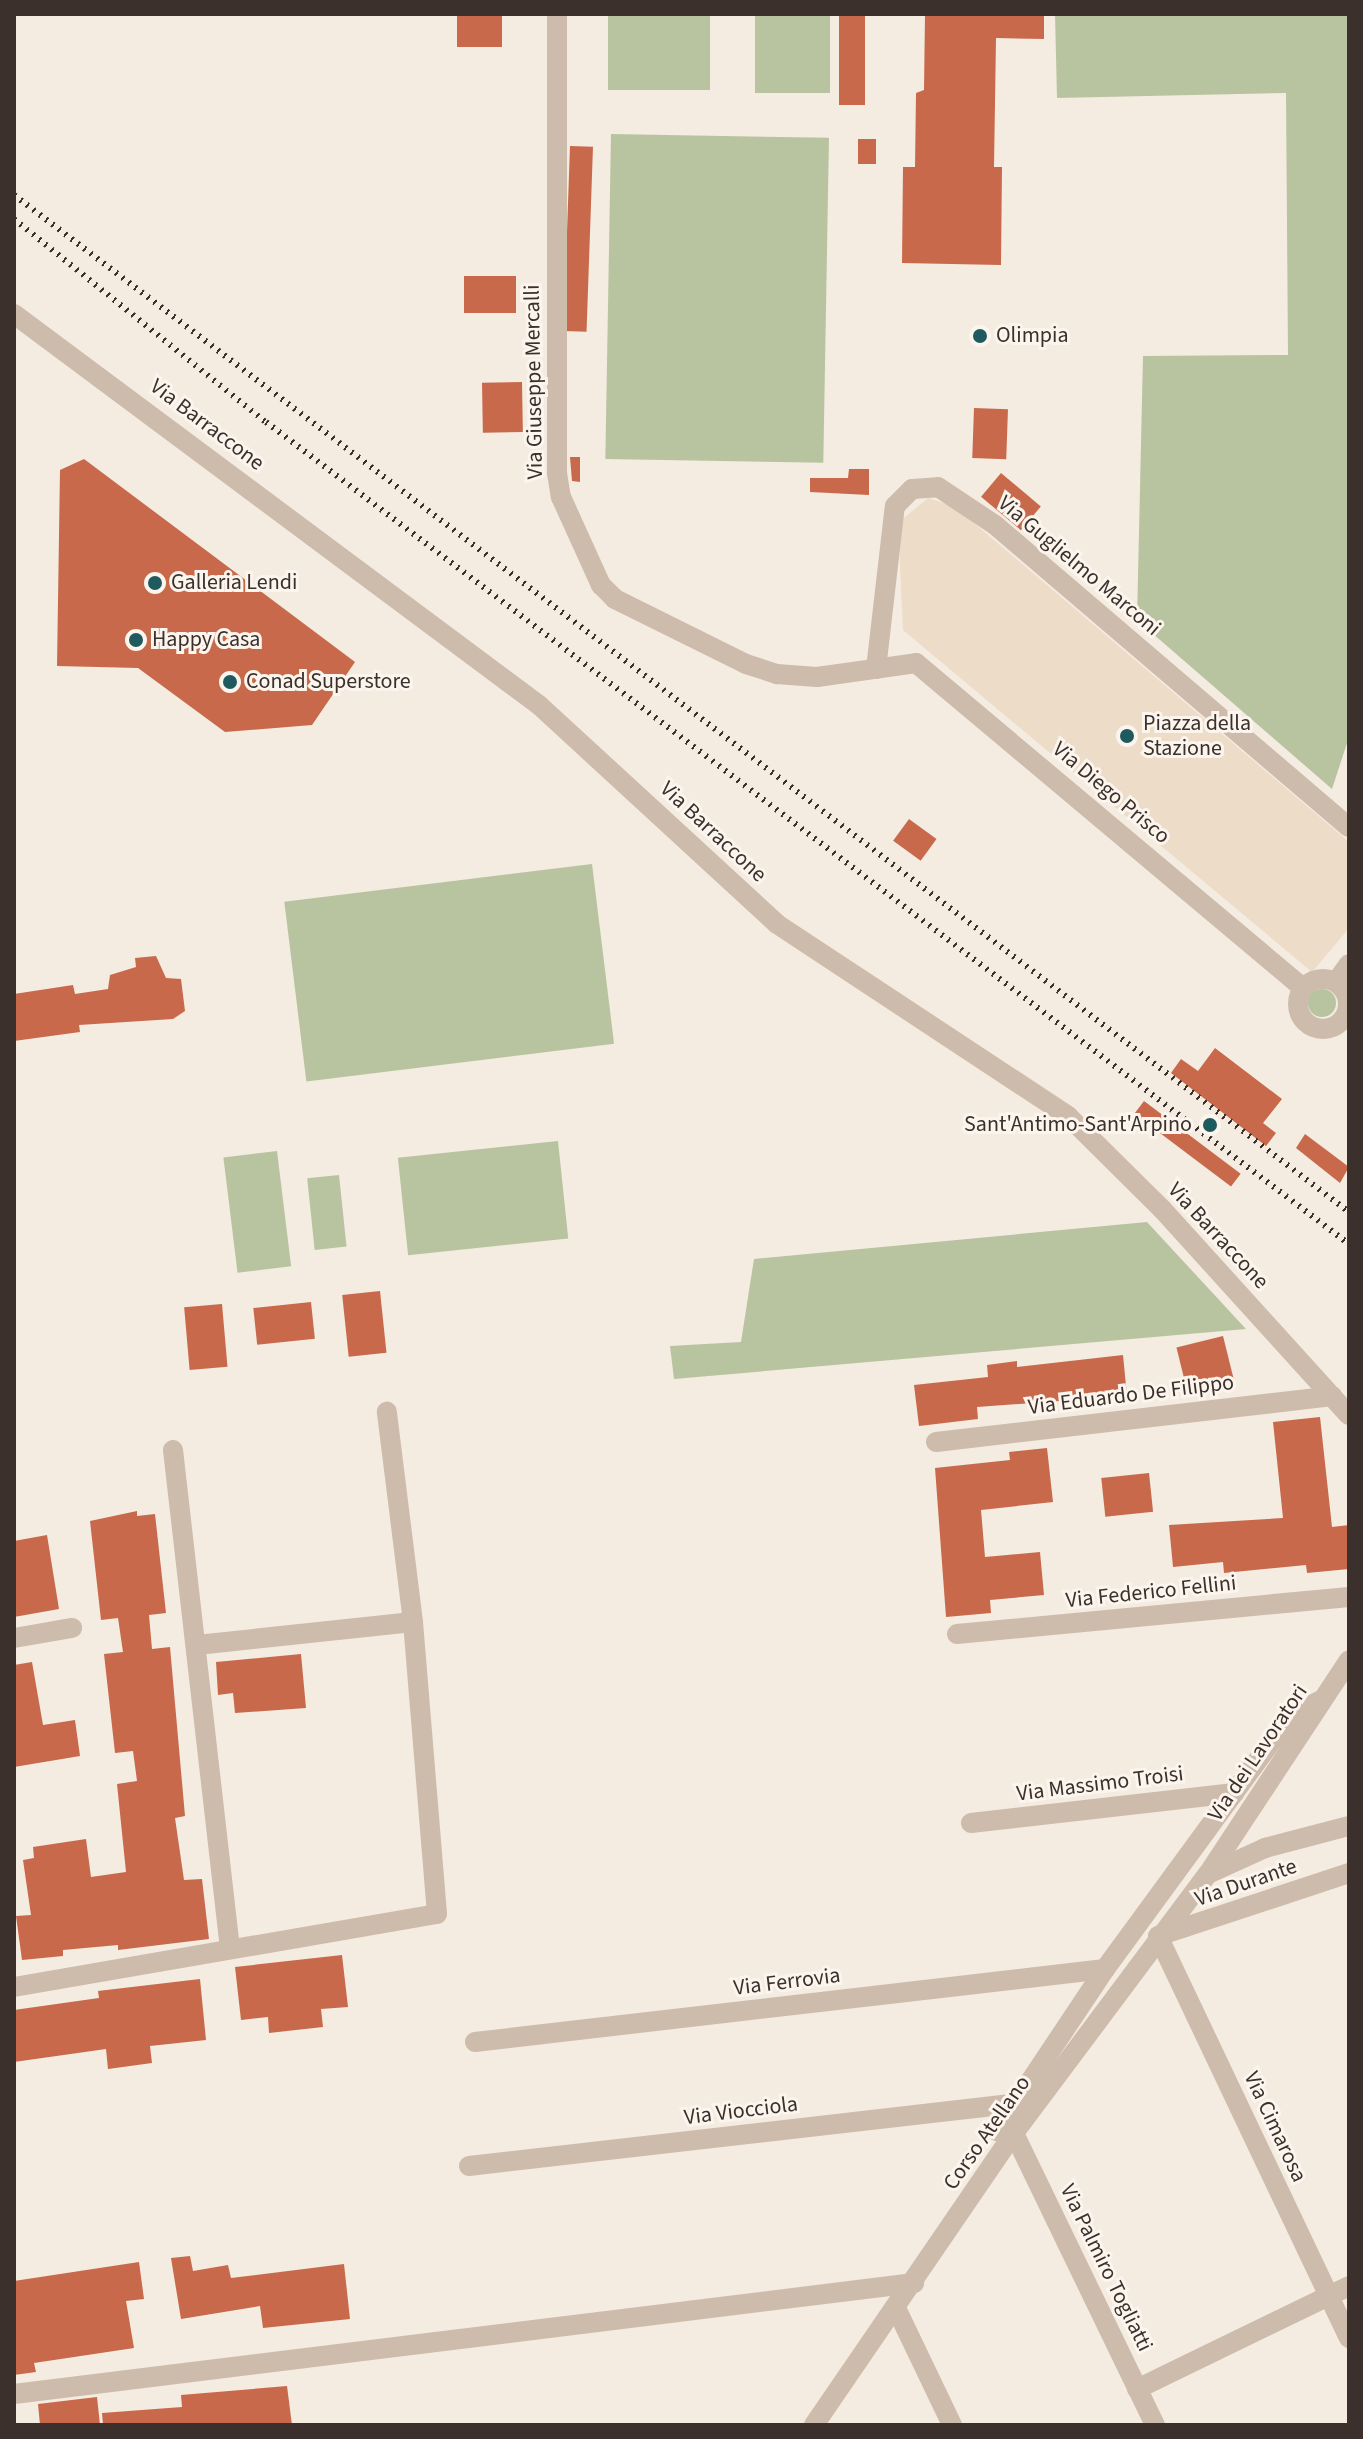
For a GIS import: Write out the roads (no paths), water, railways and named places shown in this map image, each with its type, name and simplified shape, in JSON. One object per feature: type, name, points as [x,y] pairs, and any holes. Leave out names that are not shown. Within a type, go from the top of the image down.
[{"type":"street","name":"Via Giuseppe Mercalli","points":[[557,14],[557,473],[561,497],[592,570],[615,599],[746,664],[777,674],[817,677],[876,669]]},
{"type":"street","name":"Via Barraccone","points":[[14,314],[539,705],[777,924],[1068,1116],[1162,1209],[1349,1415]]},
{"type":"street","name":"Via Guglielmo Marconi","points":[[876,669],[895,506],[912,489],[938,487],[995,525],[1349,827]]},
{"type":"street","name":"Via Diego Prisco","points":[[876,669],[916,663],[1303,988]]},
{"type":"street","points":[[1336,982],[1349,964]]},
{"type":"street","points":[[1322,978],[1336,982],[1348,1000],[1345,1025],[1322,1029],[1309,1025],[1298,1008],[1303,988],[1322,978]]},
{"type":"street","name":"Via Eduardo De Filippo","points":[[936,1442],[1332,1396]]},
{"type":"street","points":[[14,1987],[437,1914],[413,1622],[387,1412]]},
{"type":"street","points":[[173,1450],[230,1949]]},
{"type":"street","name":"Via Federico Fellini","points":[[957,1634],[1349,1597]]},
{"type":"street","points":[[197,1645],[413,1622]]},
{"type":"street","points":[[14,1638],[72,1628]]},
{"type":"street","name":"Via dei Lavoratori","points":[[1208,1874],[1349,1660]]},
{"type":"street","points":[[1019,2103],[1105,1969],[1290,1716],[1322,1699]]},
{"type":"street","name":"Via Massimo Troisi","points":[[971,1823],[1234,1793]]},
{"type":"street","points":[[1208,1874],[1265,1848],[1349,1826]]},
{"type":"street","name":"Via Durante","points":[[1158,1936],[1349,1873]]},
{"type":"street","name":"Corso Atellano","points":[[814,2425],[1014,2133],[1158,1936],[1208,1874]]},
{"type":"street","name":"Via Cimarosa","points":[[1158,1936],[1349,2338]]},
{"type":"street","name":"Via Ferrovia","points":[[475,2042],[1105,1969]]},
{"type":"street","name":"Via Palmiro Togliatti","points":[[1019,2103],[997,2131],[1014,2133],[1155,2425]]},
{"type":"street","name":"Via Viocciola","points":[[469,2166],[1019,2103]]},
{"type":"street","points":[[14,2394],[914,2283]]},
{"type":"street","points":[[1137,2389],[1349,2286]]},
{"type":"street","points":[[896,2308],[952,2425]]},
{"type":"railway","points":[[14,195],[1349,1212]]},
{"type":"railway","points":[[14,219],[266,422],[1349,1244]]},
{"type":"place","name":"Olimpia","points":[[980,336]]},
{"type":"place","name":"Galleria Lendi","points":[[155,583]]},
{"type":"place","name":"Happy Casa","points":[[136,640]]},
{"type":"place","name":"Conad Superstore","points":[[230,682]]},
{"type":"place","name":"Piazza della Stazione","points":[[1127,736]]},
{"type":"place","name":"Sant'Antimo-Sant'Arpino","points":[[1210,1125]]}]
